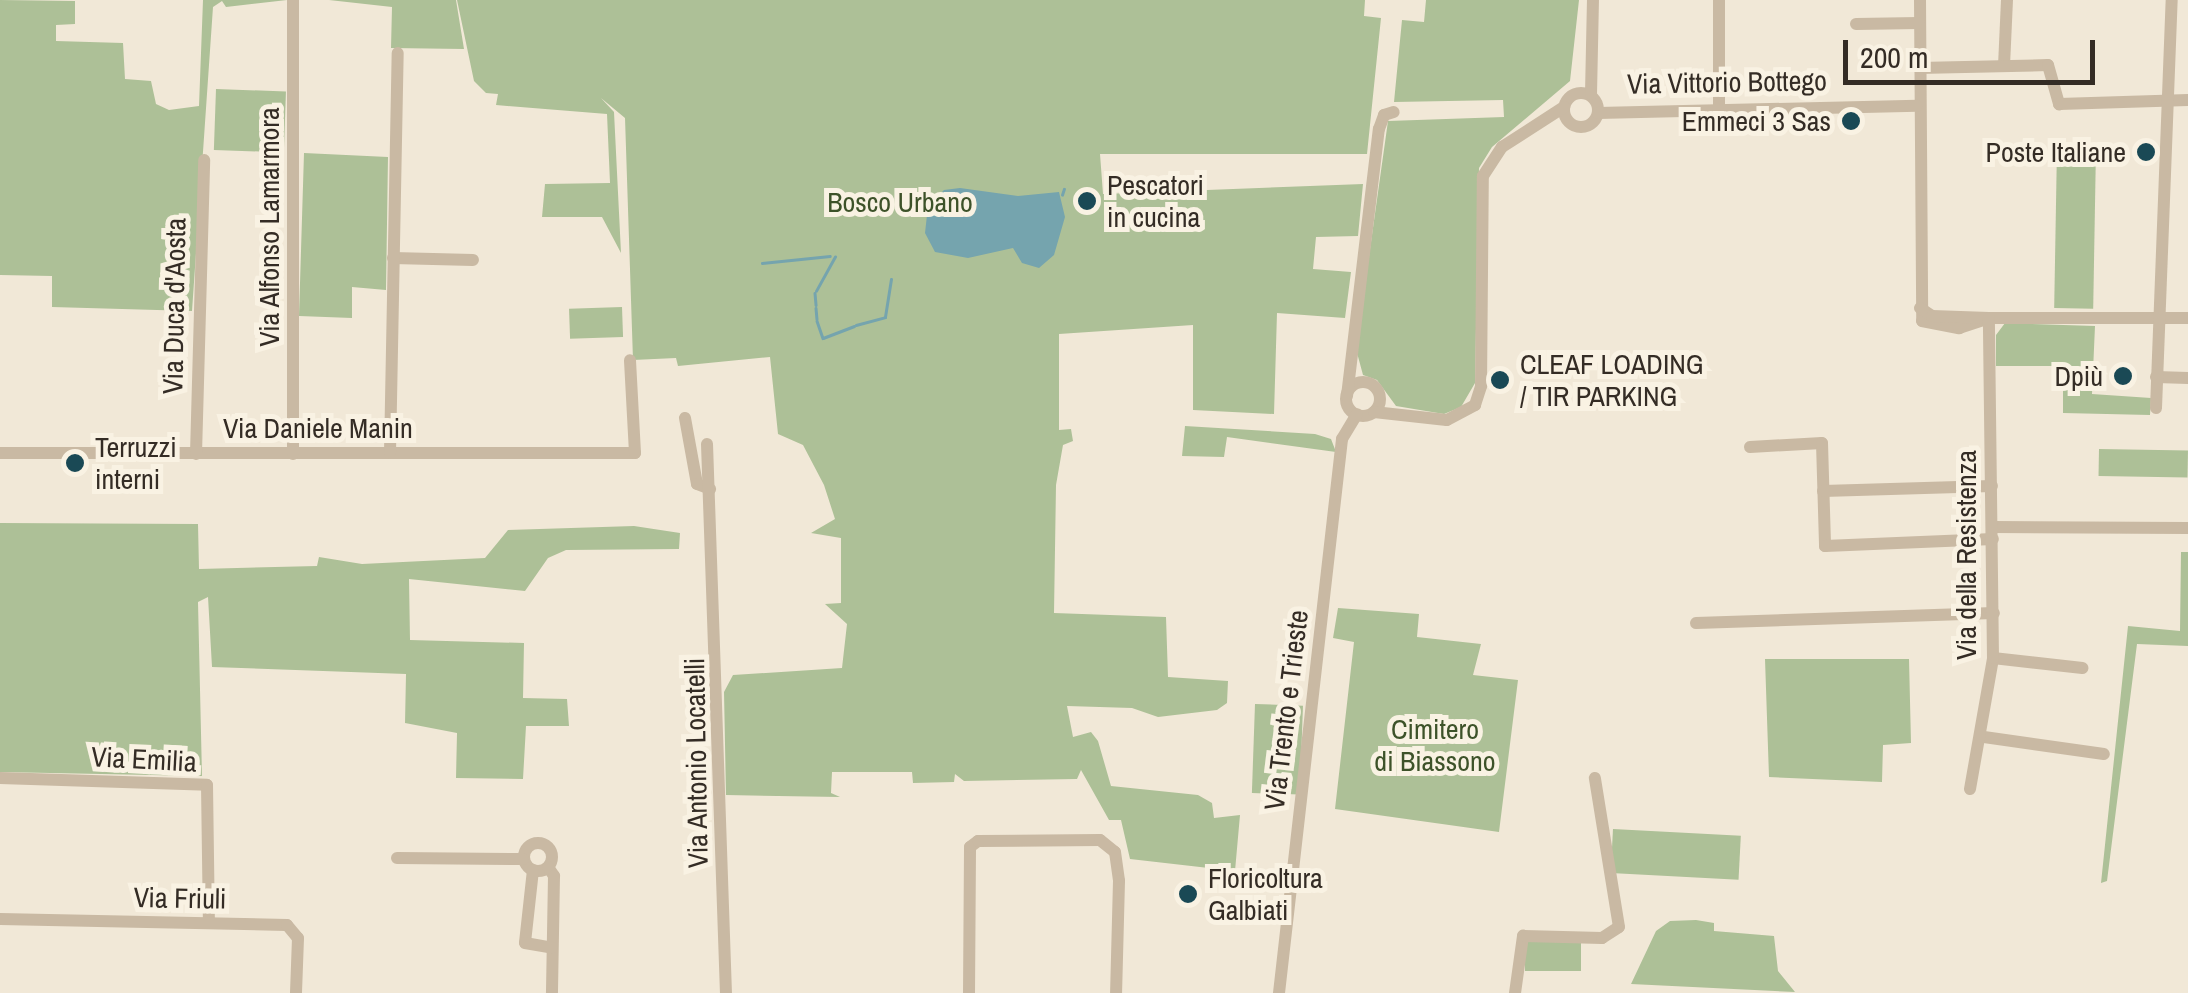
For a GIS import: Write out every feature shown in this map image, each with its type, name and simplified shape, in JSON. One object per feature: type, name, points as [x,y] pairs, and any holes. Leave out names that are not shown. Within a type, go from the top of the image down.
[{"type":"street","name":"Via Alfonso Lamarmora","points":[[293,0],[293,454]]},
{"type":"street","points":[[1593,0],[1591,94],[1598,113]]},
{"type":"street","points":[[1719,0],[1719,108]]},
{"type":"street","points":[[1920,0],[1920,308],[1932,316],[2188,318]]},
{"type":"street","points":[[2004,66],[2007,0]]},
{"type":"street","points":[[2156,408],[2172,0]]},
{"type":"street","points":[[1856,24],[1919,23]]},
{"type":"street","points":[[390,453],[398,53]]},
{"type":"street","points":[[1568,108],[1590,64]]},
{"type":"street","points":[[1918,68],[2048,65],[2058,104],[2188,100]]},
{"type":"street","points":[[1394,112],[1384,115],[1379,129],[1350,359],[1350,405],[1452,420],[1478,401],[1483,176],[1502,147],[1591,94]]},
{"type":"street","name":"Via Vittorio Bottego","points":[[1568,108],[1586,126],[1598,113],[1917,106]]},
{"type":"street","name":"Via Duca d'Aosta","points":[[196,454],[204,160]]},
{"type":"street","points":[[393,258],[472,260]]},
{"type":"street","name":"Via della Resistenza","points":[[1970,789],[1984,737],[1994,613],[1989,318]]},
{"type":"street","points":[[1350,359],[1377,406]]},
{"type":"street","name":"Via Daniele Manin","points":[[0,454],[636,452],[630,360]]},
{"type":"street","points":[[2156,376],[2188,378]]},
{"type":"street","name":"Via Trento e Trieste","points":[[1279,993],[1344,434],[1350,405],[1362,381]]},
{"type":"street","points":[[685,418],[697,484],[710,489]]},
{"type":"street","points":[[1750,447],[1822,443],[1825,546],[1993,533],[2188,528]]},
{"type":"street","name":"Via Antonio Locatelli","points":[[707,444],[714,532],[726,993]]},
{"type":"street","points":[[1823,491],[1992,486]]},
{"type":"street","points":[[1696,623],[1994,613]]},
{"type":"street","points":[[1992,658],[2082,668]]},
{"type":"street","points":[[1984,737],[2104,754]]},
{"type":"street","name":"Via Emilia","points":[[0,778],[206,785],[209,923]]},
{"type":"street","points":[[1516,993],[1524,936],[1602,938],[1619,927],[1596,778]]},
{"type":"street","points":[[969,993],[970,847],[978,842],[1100,840],[1115,852],[1120,881],[1116,993]]},
{"type":"street","points":[[548,868],[552,853],[538,842],[528,864],[525,943],[552,948]]},
{"type":"street","points":[[397,858],[548,868],[554,876],[552,993]]},
{"type":"street","name":"Via Friuli","points":[[0,920],[209,923],[294,929],[296,993]]},
{"type":"green space","points":[[0,0],[75,1],[75,24],[56,25],[56,41],[123,43],[125,79],[151,81],[156,104],[169,110],[199,106],[203,0],[287,0],[226,7],[222,1],[213,7],[192,311],[52,307],[52,276],[0,275]]},
{"type":"green space","points":[[329,0],[456,0],[464,49],[391,48],[392,7]]},
{"type":"green space","name":"Bosco Urbano","points":[[457,0],[1365,0],[1364,16],[1381,18],[1367,154],[1100,154],[1103,194],[1363,184],[1358,236],[1316,237],[1313,269],[1351,272],[1345,318],[1277,313],[1274,414],[1193,410],[1193,325],[1059,334],[1059,430],[1071,429],[1073,441],[1063,445],[1056,485],[1054,613],[1166,617],[1168,677],[1228,681],[1227,703],[1217,710],[1158,717],[1132,708],[1067,706],[1073,737],[1091,732],[1098,741],[1111,786],[1198,795],[1212,803],[1214,818],[1240,815],[1235,871],[1130,859],[1121,820],[1109,820],[1081,770],[1077,779],[964,781],[955,774],[954,782],[913,783],[912,772],[832,772],[831,793],[840,797],[726,795],[724,692],[733,675],[842,668],[847,624],[825,604],[841,603],[841,538],[811,533],[835,519],[824,485],[803,445],[778,434],[770,357],[678,366],[676,358],[633,360],[625,118],[601,98],[614,112],[621,253],[602,217],[542,217],[545,184],[610,183],[607,114],[496,105],[498,94],[486,93],[474,81]]},
{"type":"green space","points":[[1426,0],[1579,0],[1570,81],[1492,147],[1479,168],[1475,383],[1461,407],[1444,414],[1396,406],[1377,380],[1363,375],[1356,349],[1388,121],[1504,117],[1503,100],[1394,102],[1402,20],[1424,22]]},
{"type":"green space","points":[[216,89],[286,91],[284,152],[214,150]]},
{"type":"green space","points":[[2057,147],[2096,148],[2093,309],[2054,308]]},
{"type":"green space","points":[[304,153],[388,157],[386,290],[352,287],[352,318],[299,316]]},
{"type":"green space","points":[[622,307],[623,337],[570,339],[569,309]]},
{"type":"green space","points":[[2005,323],[2095,326],[2092,394],[2151,398],[2150,415],[2063,413],[2063,366],[1996,366],[1996,335]]},
{"type":"green space","points":[[1185,426],[1315,434],[1331,439],[1336,452],[1227,437],[1224,457],[1182,456]]},
{"type":"green space","points":[[2099,449],[2188,451],[2188,478],[2099,476]]},
{"type":"green space","points":[[0,523],[198,524],[199,569],[317,566],[319,557],[362,564],[485,558],[508,530],[634,526],[680,533],[679,549],[566,550],[548,558],[525,591],[409,579],[410,640],[524,643],[523,698],[567,699],[569,726],[526,726],[523,779],[456,778],[457,733],[405,723],[406,674],[212,667],[208,597],[198,602],[202,776],[0,772]]},
{"type":"green space","points":[[2181,552],[2188,552],[2188,646],[2137,644],[2107,881],[2101,883],[2128,626],[2180,631]]},
{"type":"green space","name":"Cimitero di Biassono","points":[[1338,608],[1419,614],[1417,637],[1481,644],[1473,675],[1518,680],[1499,832],[1335,809],[1354,642],[1333,638]]},
{"type":"green space","points":[[1765,659],[1909,659],[1911,743],[1883,745],[1882,782],[1769,777]]},
{"type":"green space","points":[[1255,704],[1303,706],[1300,795],[1252,793]]},
{"type":"green space","points":[[1613,829],[1741,836],[1739,880],[1611,873]]},
{"type":"green space","points":[[1670,921],[1714,923],[1714,931],[1774,936],[1778,971],[1795,992],[1631,984],[1656,931]]},
{"type":"green space","points":[[1525,940],[1581,940],[1581,971],[1525,971]]},
{"type":"water","points":[[960,188],[1018,196],[1059,192],[1065,217],[1054,255],[1039,268],[1022,263],[1013,248],[968,258],[935,252],[925,233],[928,206],[944,190]]},
{"type":"waterway","points":[[1062,195],[1064,189]]},
{"type":"waterway","points":[[762,263],[830,256]]},
{"type":"waterway","points":[[816,291],[835,257]]},
{"type":"waterway","points":[[856,325],[885,317],[891,279]]},
{"type":"waterway","points":[[815,293],[816,305]]},
{"type":"waterway","points":[[816,308],[817,319]]},
{"type":"waterway","points":[[817,321],[823,338],[854,326]]},
{"type":"place","name":"Emmeci 3 Sas","points":[[1851,121]]},
{"type":"place","name":"Poste Italiane","points":[[2146,152]]},
{"type":"place","name":"Pescatori in cucina","points":[[1087,201]]},
{"type":"place","name":"Dpiù","points":[[2123,376]]},
{"type":"place","name":"CLEAF LOADING / TIR PARKING","points":[[1500,380]]},
{"type":"place","name":"Terruzzi interni","points":[[75,463]]},
{"type":"place","name":"Floricoltura Galbiati","points":[[1188,894]]}]
